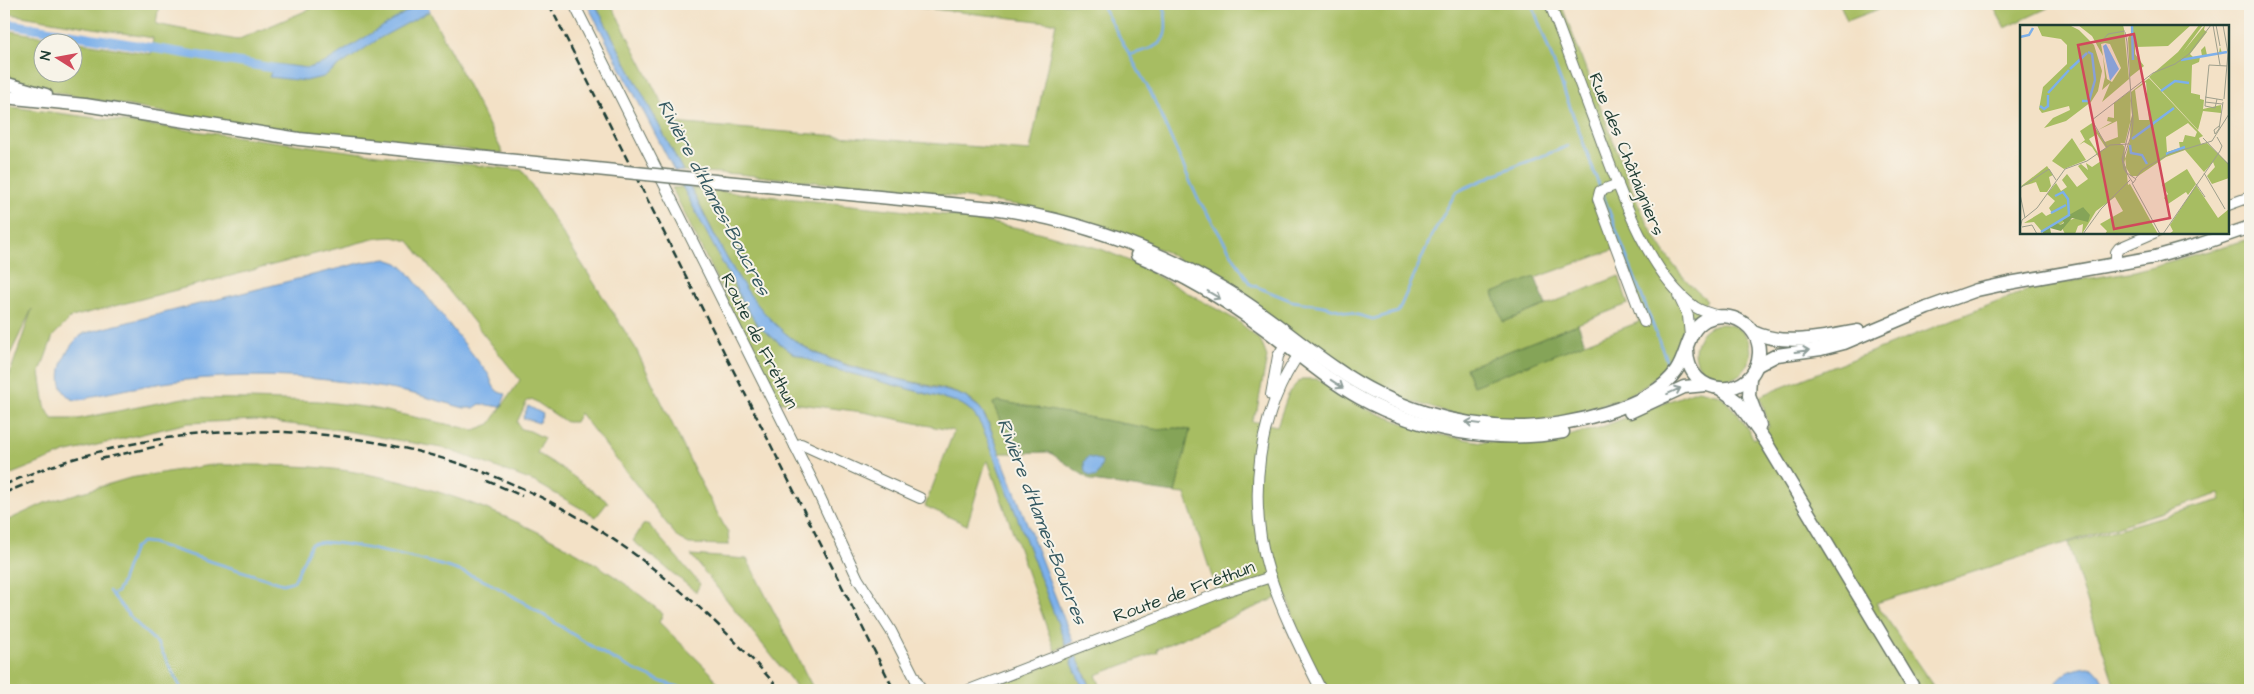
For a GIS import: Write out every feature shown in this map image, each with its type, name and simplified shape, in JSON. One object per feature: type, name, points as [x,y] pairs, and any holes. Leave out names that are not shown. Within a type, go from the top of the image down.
[{"type":"main road","points":[[4,83],[85,105]]},
{"type":"main road","points":[[4,97],[85,105],[291,138],[955,206],[985,207],[1027,213],[1080,226],[1124,241],[1170,260],[1215,284],[1255,308],[1288,340],[1348,390],[1391,413],[1441,428],[1483,435],[1531,436],[1575,430],[1629,412],[1684,387],[1734,387],[1772,357],[1836,345],[1977,290],[2174,252],[2229,234]]},
{"type":"main road","points":[[2229,234],[2250,227]]},
{"type":"main road","points":[[1302,351],[1397,402],[1459,421],[1516,427],[1548,426],[1576,421],[1632,402],[1653,390],[1672,377],[1680,366],[1690,336],[1701,323],[1721,316],[1739,320],[1752,332],[1759,348],[1748,389],[1766,442]]},
{"type":"main road","points":[[1752,332],[1772,338],[1806,339],[1885,325]]},
{"type":"main road","points":[[1687,349],[1691,370],[1713,387],[1737,401],[1766,442],[1915,690]]},
{"type":"street","name":"Route de Fréthun","points":[[574,4],[795,446],[858,579],[891,631],[921,690]]},
{"type":"street","name":"Rue des Châtaigniers","points":[[1550,4],[1608,187],[1668,280],[1696,308],[1721,316]]},
{"type":"street","points":[[1608,187],[1598,199],[1644,322]]},
{"type":"street","points":[[2229,205],[2250,197]]},
{"type":"street","points":[[2116,264],[2116,252],[2119,248],[2151,234]]},
{"type":"street","points":[[1668,280],[1686,311],[1690,336]]},
{"type":"street","points":[[1288,340],[1280,352],[1276,365],[1260,463],[1259,503],[1263,546],[1271,577],[1290,624],[1321,690]]},
{"type":"street","points":[[1266,428],[1286,372],[1302,351]]},
{"type":"street","points":[[795,446],[801,444],[920,498]]},
{"type":"street","name":"Route de Fréthun","points":[[969,690],[1220,593],[1271,577]]},
{"type":"green space","points":[[4,4],[159,4],[156,24],[237,40],[322,4],[426,4],[503,153],[322,137],[177,115],[33,88],[4,80],[4,30],[32,35],[32,82],[82,82],[82,43],[151,54],[153,38],[4,13]]},
{"type":"green space","points":[[595,4],[611,4],[672,123],[1030,151],[1056,23],[889,4],[1561,4],[1628,180],[1648,224],[1673,265],[1707,300],[1683,330],[1673,364],[1639,390],[1618,400],[1564,417],[1520,422],[1483,419],[1452,414],[1403,399],[1371,384],[1166,252],[1118,232],[1024,206],[960,197],[738,174],[683,171]],"holes":[[[1619,248],[1639,322],[1473,386],[1466,368],[1628,304],[1619,276],[1504,322],[1493,293]]]},
{"type":"green space","points":[[1840,4],[1892,4],[1847,21]]},
{"type":"green space","points":[[1992,4],[2056,4],[2005,28]]},
{"type":"green space","points":[[4,106],[378,155],[522,170],[635,347],[697,475],[728,533],[729,545],[689,544],[678,538],[580,413],[575,422],[566,422],[532,399],[527,401],[517,422],[521,429],[544,438],[537,453],[563,469],[608,502],[596,517],[535,482],[447,449],[341,430],[255,420],[188,423],[64,453],[4,477],[4,391],[32,309],[4,367]],"holes":[[[393,237],[409,241],[520,380],[490,424],[474,430],[372,408],[319,401],[183,398],[78,419],[52,419],[45,406],[40,372],[53,336],[72,317],[377,238]]]},
{"type":"green space","points":[[683,187],[743,302],[758,326],[791,352],[823,366],[957,402],[972,412],[979,421],[987,438],[1066,645],[1055,651],[988,461],[986,462],[967,525],[925,506],[954,431],[863,412],[776,401],[672,188]]},
{"type":"green space","points":[[691,188],[955,216],[1034,231],[1101,249],[1136,264],[1238,321],[1261,341],[1267,357],[1257,410],[1251,421],[1277,426],[1289,392],[1301,379],[1318,379],[1366,409],[1430,433],[1482,442],[1563,437],[1599,428],[1698,390],[1720,395],[1737,413],[1754,439],[1769,427],[1760,396],[2035,287],[2135,271],[2250,239],[2250,690],[2116,690],[2068,543],[2221,500],[2219,494],[1876,603],[1936,690],[1328,690],[1301,638],[1286,594],[1157,649],[1158,652],[1096,675],[1102,690],[1092,690],[1083,668],[1079,679],[1084,690],[984,690],[1077,653],[1216,589],[1185,494],[1175,493],[1190,430],[1175,428],[1159,430],[998,401],[993,404],[1014,453],[1000,453],[989,424],[980,408],[964,396],[836,361],[800,344],[781,330],[764,313],[736,274]]},
{"type":"green space","points":[[1535,277],[1546,305],[1503,322],[1493,293]]},
{"type":"green space","points":[[1578,324],[1585,343],[1473,386],[1466,368]]},
{"type":"green space","points":[[1717,324],[1729,324],[1743,332],[1751,346],[1749,363],[1743,372],[1729,380],[1717,380],[1707,375],[1700,368],[1695,358],[1695,346],[1700,336],[1707,329]]},
{"type":"green space","points":[[998,401],[1159,430],[1175,428],[1190,430],[1175,493],[1092,481],[1049,452],[1014,453],[993,403]]},
{"type":"green space","points":[[211,465],[328,468],[366,474],[405,482],[444,494],[524,525],[599,566],[633,589],[663,614],[659,622],[710,672],[722,690],[4,690],[4,522],[45,503],[130,478]]},
{"type":"green space","points":[[648,524],[700,584],[696,592],[633,541],[643,525]]},
{"type":"green space","points":[[691,555],[747,559],[814,690],[799,690]]},
{"type":"water","points":[[419,4],[426,4],[430,11],[380,38],[323,77],[305,81],[269,77],[274,64],[308,68],[324,63]]},
{"type":"water","points":[[587,4],[595,4],[683,171],[674,170]]},
{"type":"water","points":[[681,184],[689,185],[726,256],[755,301],[772,321],[792,339],[831,360],[958,394],[980,408],[989,425],[1073,642],[1066,645],[987,438],[979,421],[972,412],[957,402],[823,366],[791,352],[758,326],[743,302]]},
{"type":"water","points":[[386,259],[398,263],[407,271],[489,375],[494,388],[506,394],[501,407],[480,404],[474,408],[464,408],[395,390],[344,382],[291,377],[239,376],[187,380],[142,386],[78,400],[72,399],[65,393],[61,385],[60,375],[66,355],[71,346],[85,333],[364,262]]},
{"type":"water","points":[[528,406],[543,414],[539,423],[523,418]]},
{"type":"water","points":[[1088,457],[1100,460],[1102,463],[1095,477],[1085,472],[1084,462]]},
{"type":"water","points":[[1076,656],[1092,690],[1084,690],[1071,661]]},
{"type":"water","points":[[2087,667],[2094,668],[2100,675],[2106,690],[2055,690],[2056,684],[2066,673]]},
{"type":"waterway","points":[[1101,4],[1151,93],[1197,197],[1250,284],[1292,301],[1324,306],[1373,319],[1398,312],[1431,237],[1456,192],[1503,171],[1568,146]]},
{"type":"waterway","points":[[1129,55],[1151,48],[1162,40],[1166,27],[1164,4]]},
{"type":"waterway","points":[[1532,4],[1600,188]]},
{"type":"waterway","points":[[4,23],[284,70]]},
{"type":"waterway","points":[[1603,195],[1669,367]]},
{"type":"waterway","points":[[113,594],[120,587],[134,548],[142,542],[152,543],[283,584],[294,581],[311,544],[324,542],[349,545],[432,563],[477,577],[523,602],[617,661],[656,680],[687,690]]},
{"type":"waterway","points":[[109,591],[133,620],[158,644],[182,690]]},
{"type":"railway","points":[[549,4],[894,690]]},
{"type":"railway","points":[[4,485],[76,458],[150,441],[226,432],[302,433],[378,443],[452,461],[523,489],[591,525],[643,560],[692,600],[780,690]]},
{"type":"railway","points":[[100,459],[163,445]]},
{"type":"railway","points":[[4,493],[36,480]]},
{"type":"railway","points":[[488,481],[522,496]]},
{"type":"water label","name":"Rivière d'Hames-Boucres","points":[[715,197]]},
{"type":"water label","name":"Rivière d'Hames-Boucres","points":[[1043,521]]}]
